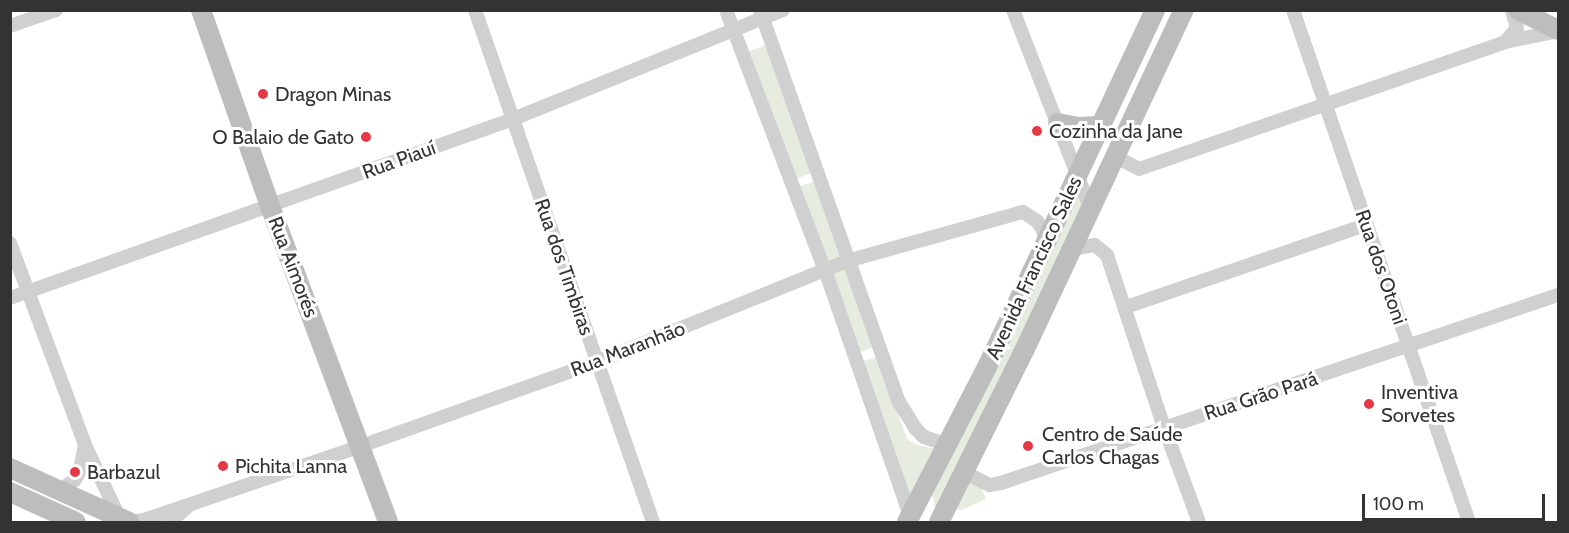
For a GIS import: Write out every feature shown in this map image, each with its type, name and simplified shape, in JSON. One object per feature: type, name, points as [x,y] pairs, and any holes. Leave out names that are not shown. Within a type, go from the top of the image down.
[{"type":"street","points":[[10,26],[56,10]]},
{"type":"street","name":"Rua Aimorés","points":[[201,10],[270,206],[388,522]]},
{"type":"street","name":"Rua dos Timbiras","points":[[475,10],[653,522]]},
{"type":"street","points":[[726,10],[794,185],[913,521]]},
{"type":"street","name":"Rua Piauí","points":[[10,298],[513,119],[733,30],[761,14],[783,10]]},
{"type":"street","points":[[1012,10],[1090,208]]},
{"type":"street","name":"Avenida Francisco Sales","points":[[913,521],[927,484],[990,363],[1155,10]]},
{"type":"street","name":"Avenida Francisco Sales","points":[[942,520],[1184,10]]},
{"type":"street","name":"Rua dos Otoni","points":[[1293,10],[1469,522]]},
{"type":"street","points":[[1505,42],[1517,28],[1516,17],[1512,10]]},
{"type":"street","points":[[1518,10],[1558,31]]},
{"type":"street","points":[[761,14],[905,416],[924,437],[946,444]]},
{"type":"street","points":[[1114,156],[1139,169],[1505,42],[1558,31]]},
{"type":"street","points":[[1058,123],[1079,127],[1101,126]]},
{"type":"street","points":[[794,185],[819,176]]},
{"type":"street","name":"Rua Maranhão","points":[[126,521],[144,520],[193,501],[361,446],[597,362],[848,261],[1023,212],[1037,221],[1043,230],[1046,243]]},
{"type":"street","points":[[1126,307],[1366,225]]},
{"type":"street","points":[[10,243],[85,445],[126,521]]},
{"type":"street","points":[[1071,249],[1087,245],[1102,248],[1111,263],[1164,427],[1200,522]]},
{"type":"street","name":"Rua Grão Pará","points":[[964,472],[990,485],[1002,483],[1558,295]]},
{"type":"street","points":[[855,360],[881,352]]},
{"type":"street","points":[[990,363],[1012,375]]},
{"type":"street","points":[[59,491],[75,480],[80,470],[85,445]]},
{"type":"street","points":[[10,468],[59,491],[95,514],[126,521]]},
{"type":"street","points":[[10,492],[55,518],[76,522]]},
{"type":"street","name":"Rua Maranhão","points":[[170,522],[193,501]]},
{"type":"shaded area","points":[[766,45],[813,173],[796,179],[749,51]]},
{"type":"shaded area","points":[[816,181],[841,259],[824,265],[799,187]]},
{"type":"shaded area","points":[[1077,188],[1084,208],[957,476],[981,488],[986,499],[962,510],[936,510],[931,491]]},
{"type":"shaded area","points":[[845,266],[874,347],[857,353],[828,272]]},
{"type":"shaded area","points":[[878,357],[907,439],[917,445],[937,449],[910,502],[863,361]]},
{"type":"place","name":"Dragon Minas","points":[[263,94]]},
{"type":"place","name":"Cozinha da Jane","points":[[1037,131]]},
{"type":"place","name":"O Balaio de Gato","points":[[366,137]]},
{"type":"place","name":"Inventiva Sorvetes","points":[[1369,404]]},
{"type":"place","name":"Centro de Saúde Carlos Chagas","points":[[1028,446]]},
{"type":"place","name":"Pichita Lanna","points":[[223,466]]},
{"type":"place","name":"Barbazul","points":[[75,472]]}]
